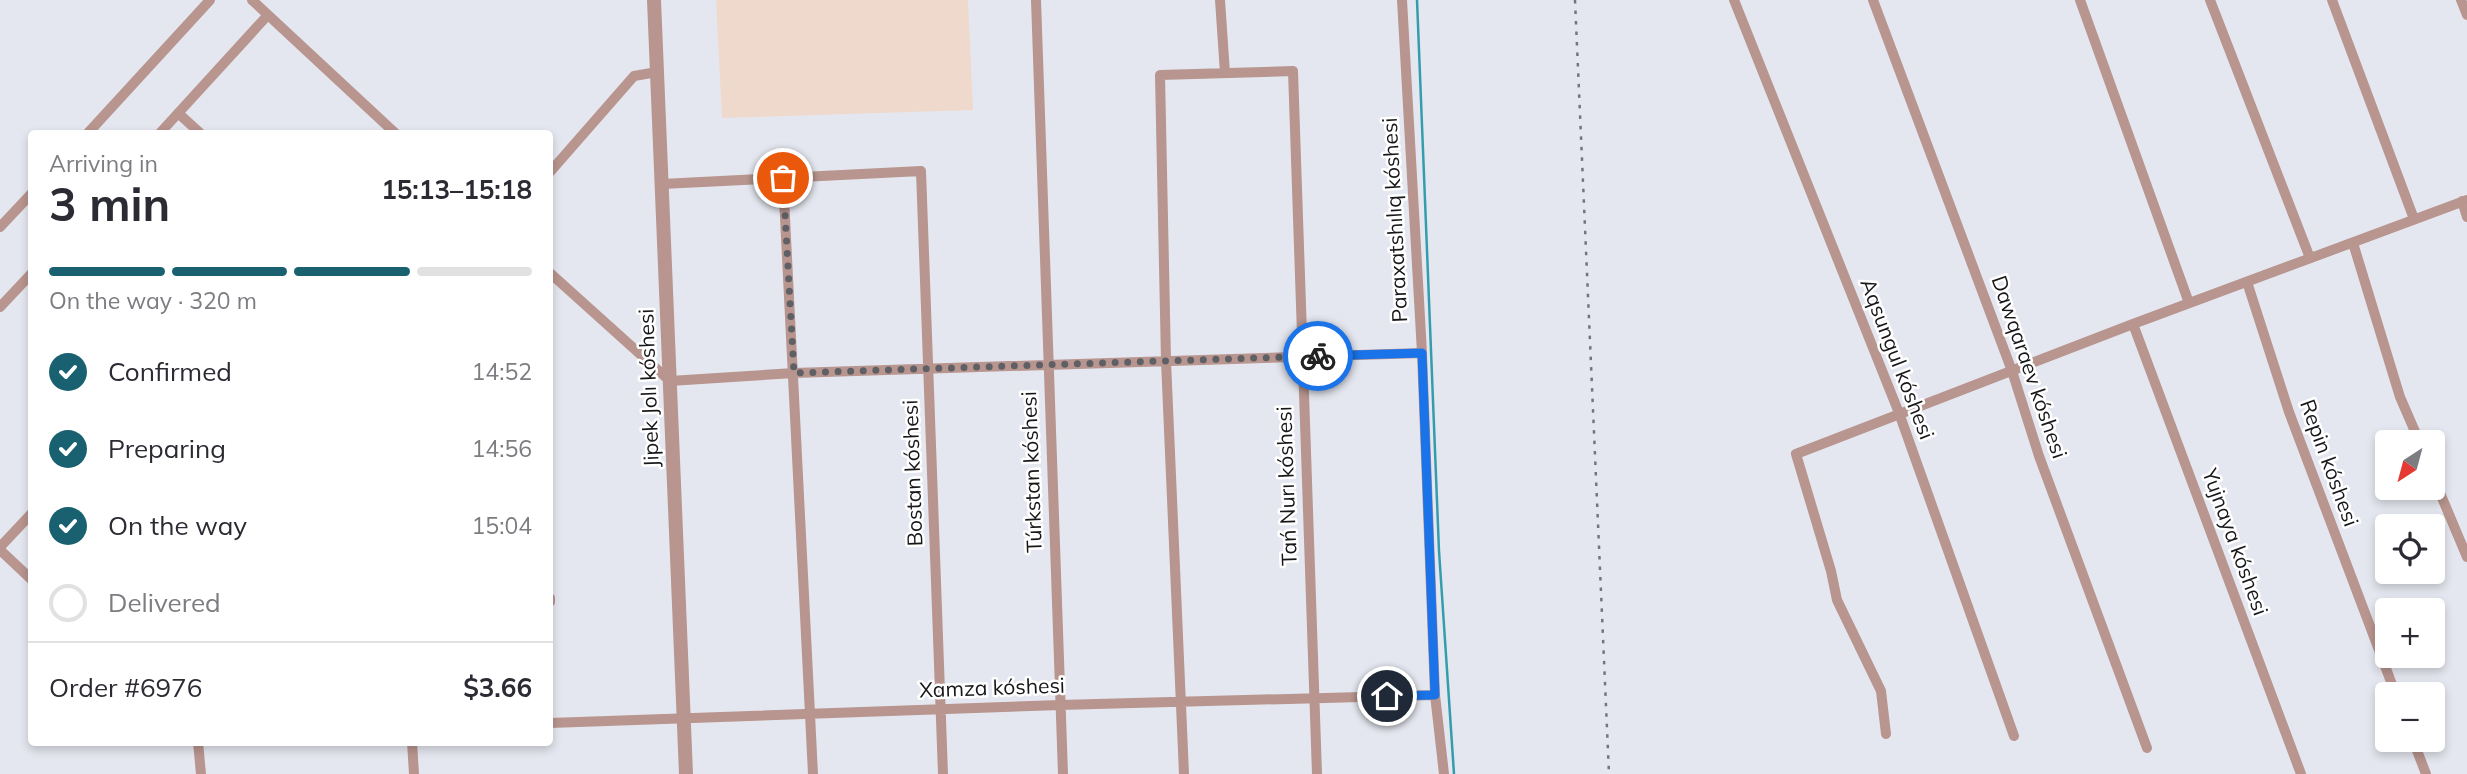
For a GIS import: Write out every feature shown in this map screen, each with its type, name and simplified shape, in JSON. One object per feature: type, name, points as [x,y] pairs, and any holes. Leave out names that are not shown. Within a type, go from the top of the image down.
[{"type":"street","points":[[91,130],[210,0]]},
{"type":"street","points":[[252,0],[392,130]]},
{"type":"street","name":"Jipek Jolı kóshesi","points":[[654,0],[686,774]]},
{"type":"street","name":"Túrkstan kóshesi","points":[[1036,0],[1063,774]]},
{"type":"street","points":[[1184,774],[1166,361],[1160,75],[1225,73],[1220,0]]},
{"type":"street","name":"Paraxatshılıq kóshesi","points":[[1402,0],[1422,353],[1435,695],[1444,774]]},
{"type":"street","name":"Aqsungul kóshesi","points":[[1734,0],[1899,413],[2014,736]]},
{"type":"street","name":"Dawqaraev kóshesi","points":[[1873,0],[2012,370],[2039,456],[2147,748]]},
{"type":"street","points":[[2080,0],[2189,303]]},
{"type":"street","points":[[2210,0],[2310,258]]},
{"type":"street","points":[[2332,0],[2414,219]]},
{"type":"street","points":[[2461,0],[2467,15]]},
{"type":"street","points":[[163,130],[267,16]]},
{"type":"street","name":"Tań Nurı kóshesi","points":[[1225,73],[1293,71],[1317,774]]},
{"type":"street","points":[[553,169],[634,76],[657,72]]},
{"type":"street","points":[[178,113],[197,130]]},
{"type":"street","name":"Bostan kóshesi","points":[[783,178],[920,171],[943,774]]},
{"type":"street","points":[[662,184],[783,178],[813,774]]},
{"type":"street","points":[[0,227],[28,197]]},
{"type":"street","points":[[1886,734],[1881,691],[1837,600],[1796,454],[2133,324],[2465,201],[2467,217]]},
{"type":"street","points":[[2353,243],[2400,397],[2414,430]]},
{"type":"street","points":[[553,276],[670,381],[794,373],[1422,353]]},
{"type":"street","points":[[0,307],[28,277]]},
{"type":"street","name":"Repin kóshesi","points":[[2247,282],[2289,412],[2391,682]]},
{"type":"street","name":"Yujnaya kóshesi","points":[[2133,324],[2301,774]]},
{"type":"street","points":[[2443,500],[2467,557]]},
{"type":"street","points":[[28,517],[0,548],[28,576]]},
{"type":"street","name":"Xamza kóshesi","points":[[553,723],[1435,695]]},
{"type":"street","points":[[198,746],[201,774]]},
{"type":"street","points":[[412,746],[414,774]]},
{"type":"street","points":[[2418,752],[2426,774]]},
{"type":"shaded area","points":[[716,0],[968,0],[973,110],[722,118]]},
{"type":"waterway","points":[[1417,0],[1439,551],[1454,774]]},
{"type":"railway","points":[[1575,0],[1609,774]]},
{"type":"way so far","points":[[783,178],[794,373],[1318,356]]},
{"type":"route","points":[[1318,356],[1422,353],[1435,695],[1387,696]]}]
